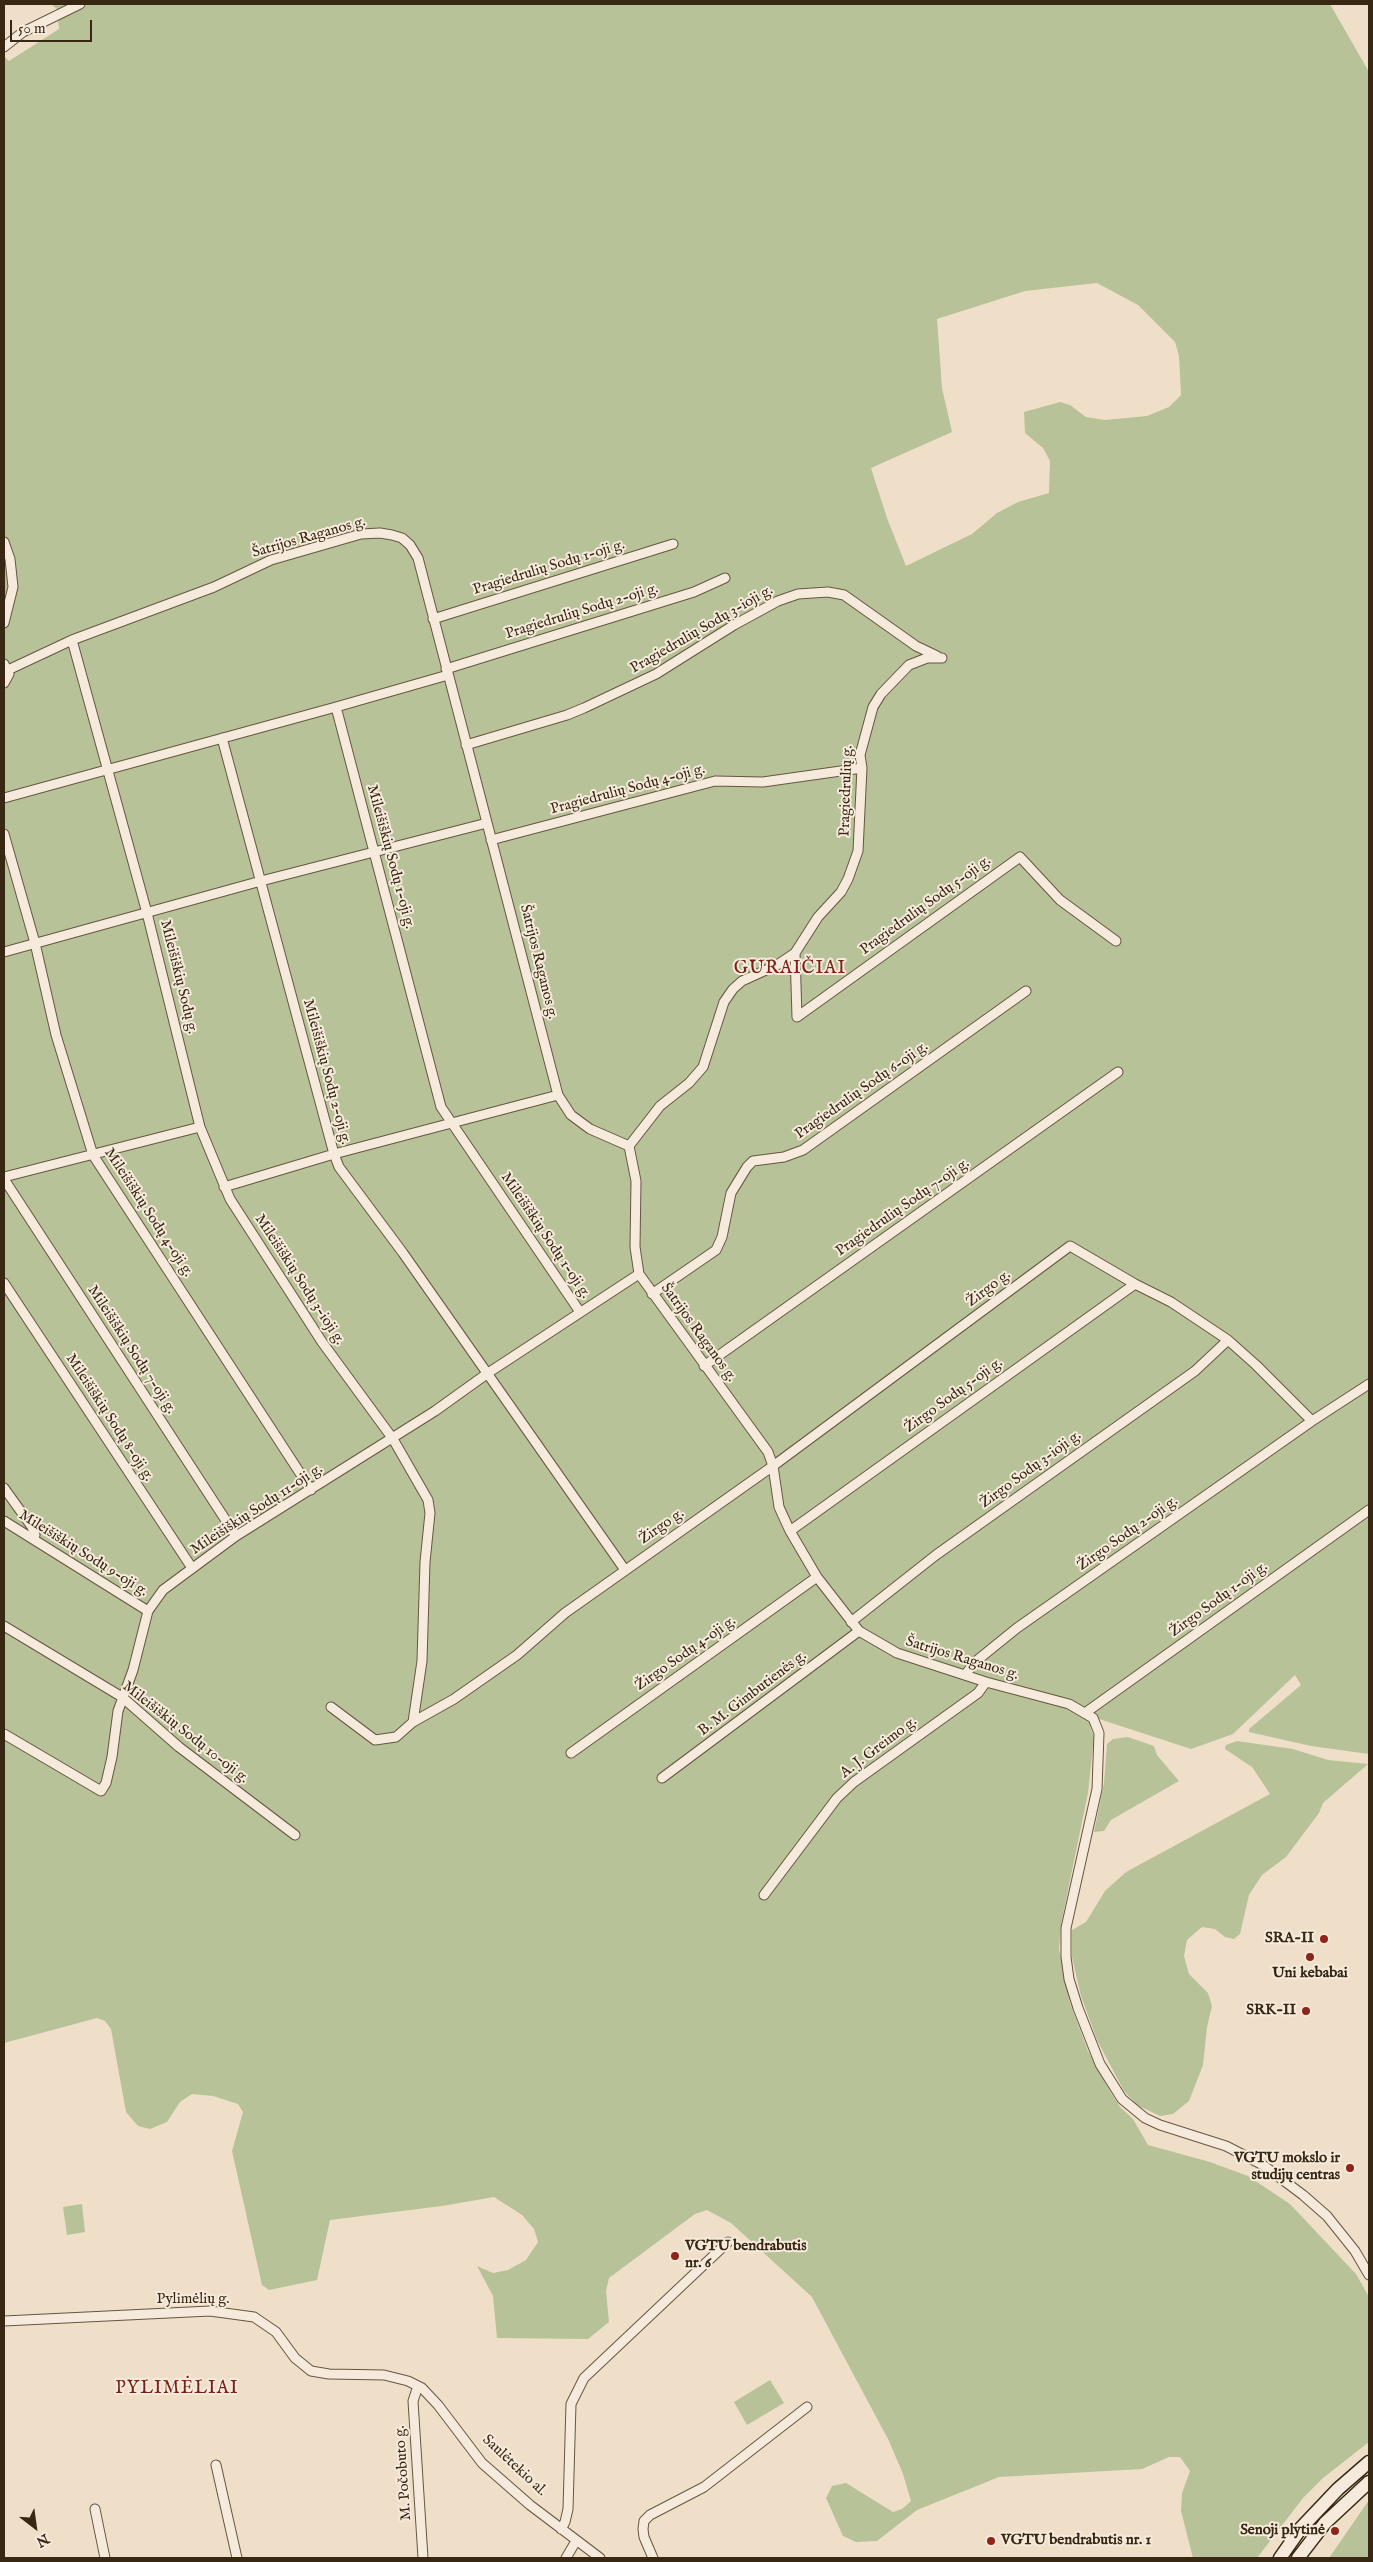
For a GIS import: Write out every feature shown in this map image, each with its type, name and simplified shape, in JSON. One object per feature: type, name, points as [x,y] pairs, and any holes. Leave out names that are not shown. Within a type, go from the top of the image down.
[{"type":"main road","points":[[1280,2558],[1308,2521],[1345,2483],[1369,2462]]},
{"type":"main road","points":[[1298,2558],[1325,2524],[1369,2482]]},
{"type":"street","points":[[4,47],[23,32],[80,4]]},
{"type":"street","name":"Šatrijos Raganos g.","points":[[6,667],[72,640],[214,587],[271,560],[361,534],[380,533],[402,538],[418,558],[486,823],[514,919],[558,1096],[577,1119],[602,1135],[629,1146],[636,1181],[634,1247],[639,1274],[768,1452],[773,1466],[779,1507],[790,1531],[817,1578],[859,1631],[897,1653],[986,1682],[1069,1704],[1093,1718],[1099,1733],[1097,1789],[1066,1928],[1066,1957],[1076,2001],[1100,2064],[1122,2099],[1145,2118],[1226,2146],[1263,2165],[1303,2195],[1327,2216],[1355,2251],[1369,2275]]},
{"type":"street","points":[[4,542],[10,559],[13,587],[4,623]]},
{"type":"street","name":"Pragiedrulių Sodų 1-oji g.","points":[[433,619],[673,544]]},
{"type":"street","name":"Pragiedrulių Sodų 2-oji g.","points":[[336,706],[694,592],[725,578]]},
{"type":"street","name":"Pragiedrulių Sodų 3-ioji g.","points":[[466,744],[567,715],[584,708],[656,674],[734,625],[778,601],[798,594],[828,592],[844,595],[916,646],[942,658]]},
{"type":"street","name":"Mileišiškių Sodų g.","points":[[72,640],[147,913],[200,1127]]},
{"type":"street","name":"Pragiedrulių g.","points":[[629,1146],[660,1106],[689,1083],[703,1067],[711,1050],[724,1002],[732,989],[742,981],[777,965],[795,953],[818,917],[841,892],[854,866],[858,851],[862,768],[860,755],[868,719],[881,694],[909,665],[927,658],[942,658]]},
{"type":"street","points":[[4,684],[8,678],[6,667]]},
{"type":"street","points":[[4,798],[108,767],[336,706]]},
{"type":"street","name":"Mileišiškių Sodų 1-oji g.","points":[[336,706],[441,1107],[580,1312]]},
{"type":"street","name":"Mileišiškių Sodų 2-oji g.","points":[[222,738],[334,1154],[351,1185],[403,1253],[488,1373]]},
{"type":"street","name":"Pragiedrulių Sodų 4-oji g.","points":[[491,840],[715,781],[762,782],[862,768]]},
{"type":"street","points":[[4,952],[261,881],[486,823]]},
{"type":"street","name":"Mileišiškių Sodų 4-oji g.","points":[[4,834],[35,944],[56,1035],[93,1155],[311,1490]]},
{"type":"street","name":"Pragiedrulių Sodų 5-oji g.","points":[[795,953],[797,1017],[1020,857],[1060,900],[1116,941]]},
{"type":"street","name":"Pragiedrulių Sodų 6-oji g.","points":[[652,1294],[716,1250],[722,1237],[731,1193],[747,1167],[753,1161],[790,1156],[803,1150],[1026,991]]},
{"type":"street","name":"Pragiedrulių Sodų 7-oji g.","points":[[704,1366],[1118,1072]]},
{"type":"street","points":[[224,1188],[334,1154],[451,1122],[558,1096]]},
{"type":"street","points":[[4,1178],[200,1127]]},
{"type":"street","name":"Mileišiškių Sodų 3-ioji g.","points":[[200,1127],[224,1188],[322,1342],[393,1439]]},
{"type":"street","name":"Mileišiškių Sodų 7-oji g.","points":[[4,1178],[236,1536]]},
{"type":"street","name":"Žirgo g.","points":[[331,1707],[375,1740],[396,1737],[413,1722],[454,1699],[517,1655],[565,1614],[773,1466],[1070,1246],[1135,1284],[1171,1302],[1228,1340],[1256,1364],[1312,1421]]},
{"type":"street","name":"Mileišiškių Sodų 11-oji g.","points":[[4,1734],[101,1791],[106,1783],[122,1697],[132,1670],[148,1611],[163,1590],[236,1536],[393,1439],[488,1373],[639,1274]]},
{"type":"street","name":"Mileišiškių Sodų 8-oji g.","points":[[4,1283],[192,1568]]},
{"type":"street","name":"Žirgo Sodų 5-oji g.","points":[[790,1531],[1135,1284]]},
{"type":"street","name":"Žirgo Sodų 3-ioji g.","points":[[851,1622],[936,1555],[1195,1371],[1228,1340]]},
{"type":"street","points":[[488,1373],[625,1570]]},
{"type":"street","points":[[1312,1421],[1369,1384]]},
{"type":"street","name":"Žirgo Sodų 2-oji g.","points":[[965,1675],[975,1662],[1017,1628],[1312,1421]]},
{"type":"street","points":[[393,1439],[424,1489],[430,1513],[425,1562],[422,1661],[413,1722]]},
{"type":"street","points":[[4,1488],[32,1527],[35,1535],[33,1538]]},
{"type":"street","name":"Žirgo Sodų 1-oji g.","points":[[1085,1713],[1369,1510]]},
{"type":"street","name":"Mileišiškių Sodų 9-oji g.","points":[[4,1521],[148,1611]]},
{"type":"street","name":"Žirgo Sodų 4-oji g.","points":[[571,1753],[817,1578]]},
{"type":"street","name":"Mileišiškių Sodų 10-oji g.","points":[[4,1626],[122,1697],[179,1747],[295,1835]]},
{"type":"street","name":"B. M. Gimbutienės g.","points":[[662,1778],[859,1631]]},
{"type":"street","name":"A. J. Greimo g.","points":[[764,1895],[837,1798],[854,1782],[978,1693],[986,1682]]},
{"type":"street","points":[[561,2528],[565,2522],[568,2509],[571,2404],[584,2378],[728,2242]]},
{"type":"street","name":"Pylimėlių g.","points":[[4,2321],[210,2311],[230,2313],[254,2317],[266,2324],[276,2332],[295,2358],[312,2371],[329,2374],[384,2375],[397,2377],[418,2386]]},
{"type":"street","name":"Saulėtekio al.","points":[[418,2386],[429,2394],[482,2463],[576,2541],[600,2558]]},
{"type":"street","name":"M. Počobuto g.","points":[[418,2386],[413,2400],[423,2558]]},
{"type":"street","points":[[653,2558],[644,2537],[643,2529],[644,2521],[650,2515],[708,2485],[807,2407]]},
{"type":"street","points":[[216,2465],[237,2558]]},
{"type":"street","points":[[95,2509],[105,2558]]},
{"type":"street","points":[[566,2558],[576,2541]]},
{"type":"green space","points":[[51,4],[1330,4],[1369,72],[1369,1754],[1311,1746],[1249,1732],[1249,1729],[1301,1685],[1295,1675],[1233,1734],[1191,1749],[1096,1718],[1090,1727],[1094,1737],[1088,1793],[1061,1924],[1059,1949],[1070,2003],[1088,2051],[1111,2093],[1120,2107],[1133,2119],[1148,2145],[1210,2162],[1248,2176],[1290,2204],[1356,2274],[1369,2297],[1369,2442],[1323,2478],[1303,2498],[1257,2558],[1193,2558],[1181,2511],[1182,2493],[1190,2471],[1180,2457],[1169,2457],[1142,2469],[999,2477],[917,2510],[877,2541],[856,2542],[843,2536],[826,2498],[832,2486],[846,2483],[893,2512],[902,2509],[911,2501],[903,2474],[889,2441],[812,2297],[731,2223],[707,2210],[695,2214],[609,2278],[606,2291],[609,2322],[588,2339],[497,2338],[493,2296],[477,2266],[493,2273],[508,2270],[526,2260],[538,2242],[534,2229],[522,2215],[494,2197],[442,2206],[330,2220],[317,2280],[269,2290],[262,2285],[232,2151],[243,2112],[238,2104],[213,2096],[192,2094],[180,2102],[167,2122],[150,2129],[138,2126],[126,2112],[111,2029],[105,2021],[97,2018],[4,2043],[4,56],[9,61],[59,29],[57,9]],"holes":[[[1097,283],[1138,305],[1175,342],[1179,356],[1181,395],[1169,407],[1147,416],[1105,420],[1086,417],[1070,405],[1060,402],[1024,412],[1025,433],[1043,448],[1050,461],[1049,493],[1018,502],[997,513],[972,534],[906,566],[887,518],[871,468],[952,432],[942,388],[937,319],[1025,291]]]},
{"type":"green space","points":[[1128,1737],[1154,1746],[1157,1755],[1179,1781],[1111,1820],[1104,1831],[1094,1832],[1104,1783],[1107,1744],[1113,1739]]},
{"type":"green space","points":[[1237,1741],[1293,1749],[1328,1760],[1368,1764],[1323,1803],[1319,1813],[1286,1857],[1262,1875],[1249,1895],[1240,1934],[1234,1939],[1225,1937],[1215,1929],[1202,1927],[1187,1940],[1184,1956],[1189,1974],[1208,1993],[1212,2006],[1207,2027],[1203,2065],[1189,2101],[1173,2114],[1160,2116],[1137,2105],[1124,2091],[1097,2040],[1081,1996],[1072,1957],[1072,1930],[1086,1922],[1105,1891],[1126,1872],[1270,1794],[1252,1767],[1225,1749],[1226,1745]]},
{"type":"green space","points":[[82,2204],[85,2232],[67,2235],[63,2207]]},
{"type":"green space","points":[[770,2380],[784,2403],[747,2425],[734,2402]]},
{"type":"green space","points":[[1369,2500],[1369,2558],[1329,2558]]},
{"type":"place","name":"SRA-II","points":[[1324,1939]]},
{"type":"place","name":"Uni kebabai","points":[[1310,1957]]},
{"type":"place","name":"SRK-II","points":[[1306,2011]]},
{"type":"place","name":"VGTU mokslo ir studijų centras","points":[[1350,2168]]},
{"type":"place","name":"VGTU bendrabutis nr. 6","points":[[675,2256]]},
{"type":"place","name":"Senoji plytinė","points":[[1335,2531]]},
{"type":"place","name":"VGTU bendrabutis nr. 1","points":[[991,2541]]},
{"type":"district","name":"GURAIČIAI","points":[[790,969]]},
{"type":"district","name":"PYLIMĖLIAI","points":[[177,2389]]}]
